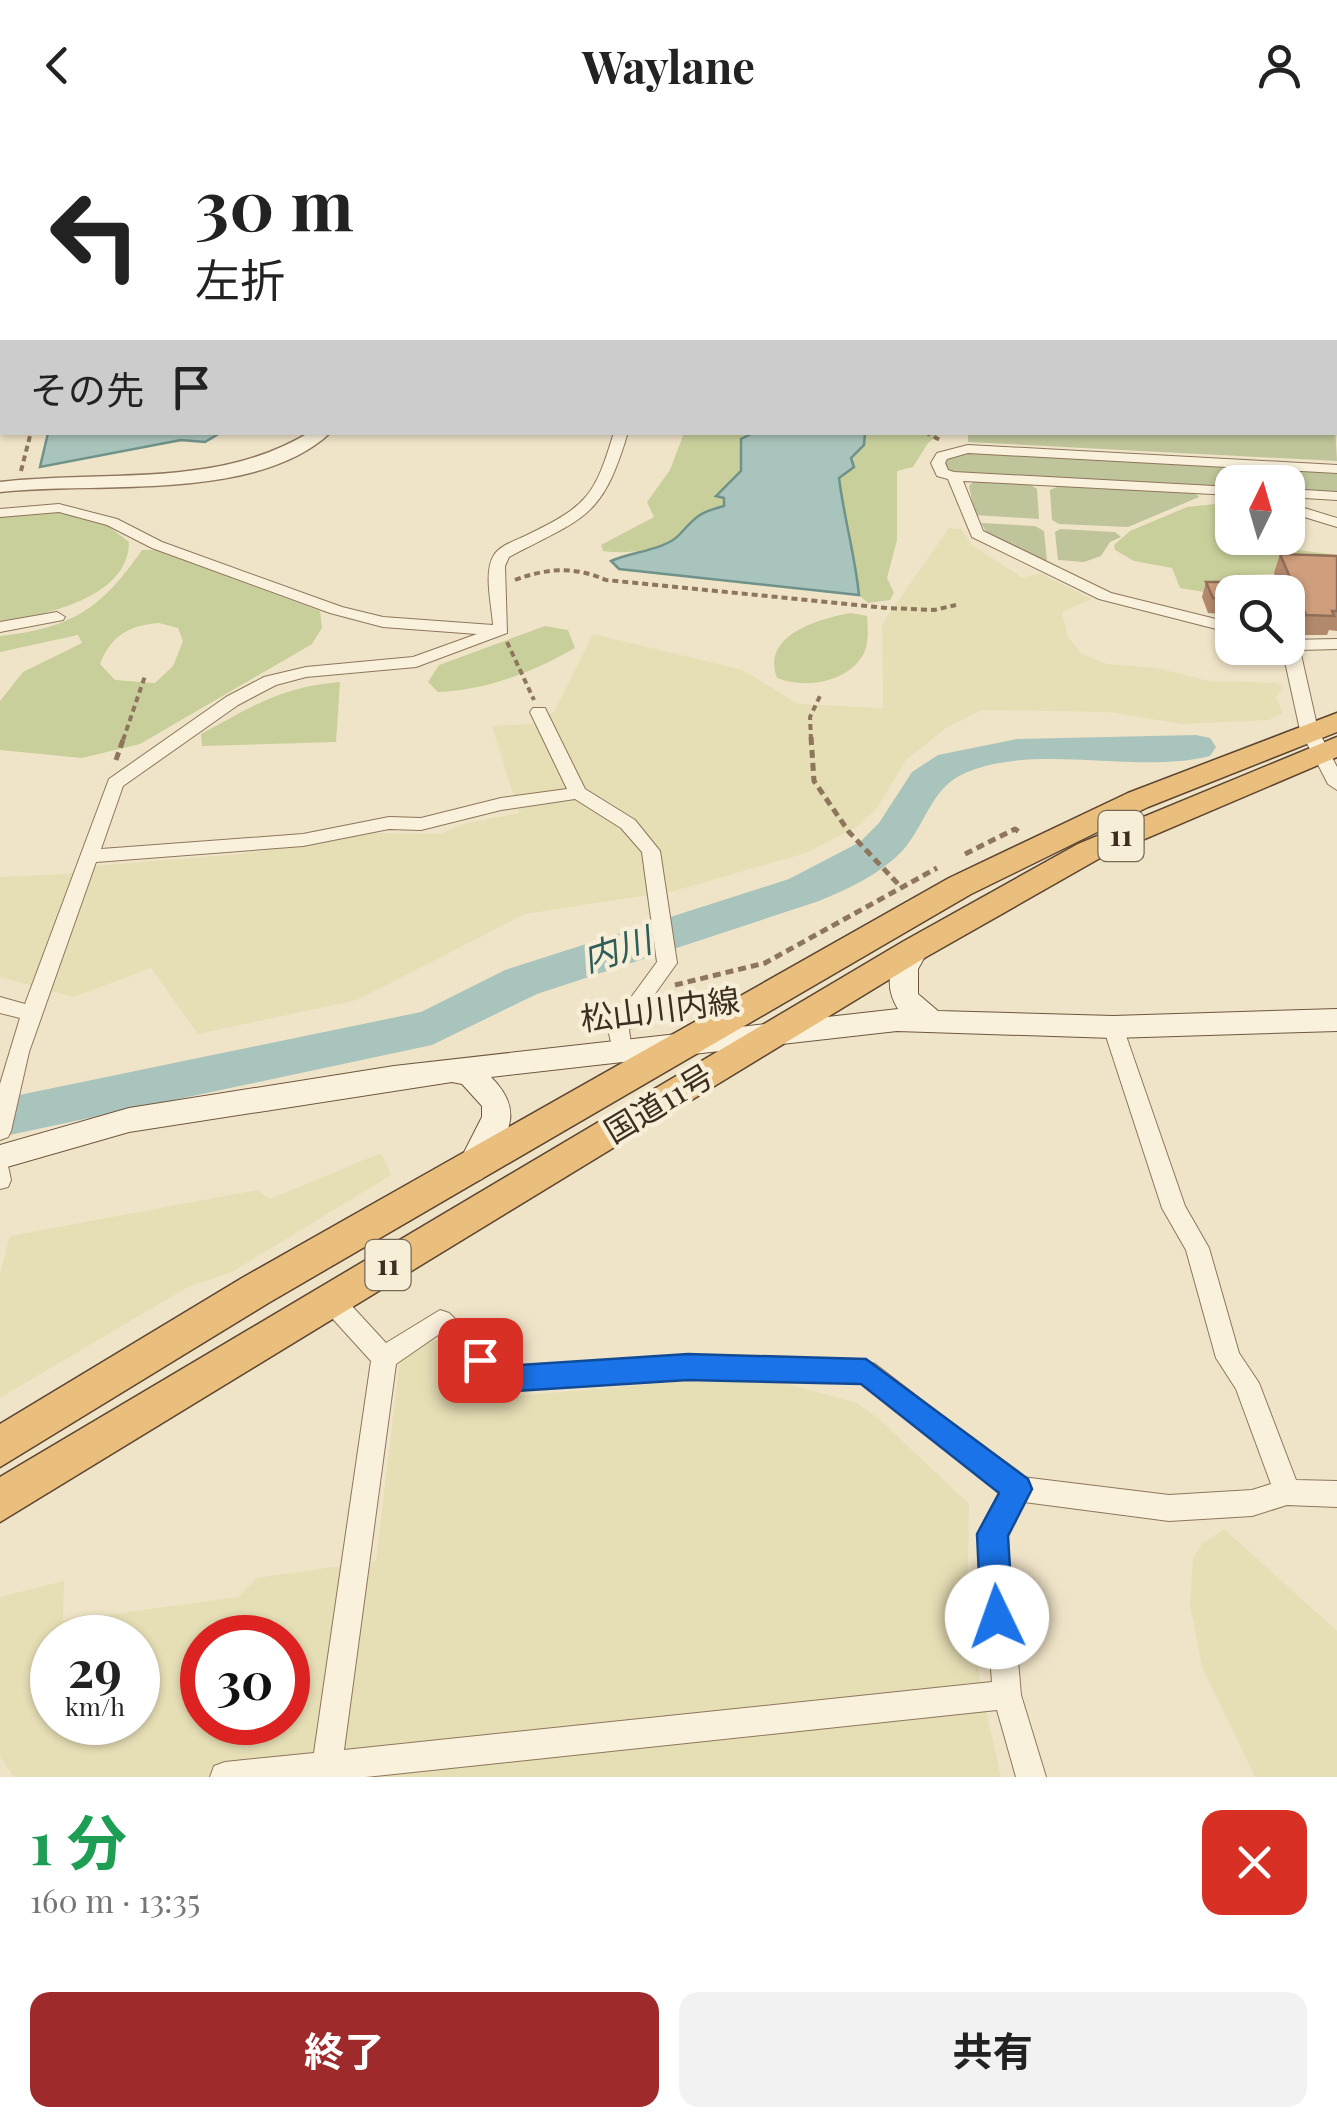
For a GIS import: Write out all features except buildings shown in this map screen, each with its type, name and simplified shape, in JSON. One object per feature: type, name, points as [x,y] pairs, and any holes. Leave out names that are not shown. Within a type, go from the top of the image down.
[{"type":"highway","name":"国道11号","points":[[0,1447],[256,1290],[694,1042],[828,958],[1138,800],[1326,737]]},
{"type":"highway","name":"国道11号","points":[[0,1500],[916,949],[1089,851],[1326,737]]},
{"type":"main road","points":[[916,949],[900,977],[901,989],[906,1002],[928,1018]]},
{"type":"main road","name":"松山川内線","points":[[0,1157],[129,1120],[450,1070],[778,1032],[928,1018],[1113,1026],[1337,1020]]},
{"type":"main road","points":[[450,1070],[471,1075],[497,1102],[497,1118],[471,1170]]},
{"type":"street","points":[[9,485],[221,473],[284,457],[318,435]]},
{"type":"street","points":[[501,630],[497,566],[502,554],[582,513],[604,491],[619,435]]},
{"type":"street","points":[[1215,489],[954,476],[942,473],[938,463],[942,456],[968,449],[1337,469]]},
{"type":"street","points":[[954,476],[977,534],[1105,596],[1215,624]]},
{"type":"street","points":[[1305,495],[1337,496]]},
{"type":"street","points":[[0,513],[60,508],[112,522],[192,558],[336,610],[383,622],[501,630]]},
{"type":"street","points":[[1305,513],[1337,524]]},
{"type":"street","points":[[0,626],[56,617]]},
{"type":"street","points":[[0,1131],[30,1013],[115,783],[232,701],[270,681],[306,672],[416,662],[501,630]]},
{"type":"street","points":[[1305,645],[1337,644]]},
{"type":"street","points":[[1297,665],[1326,737],[1337,784]]},
{"type":"street","points":[[540,712],[578,793],[628,824],[651,851],[667,964],[618,1029],[621,1050]]},
{"type":"street","points":[[88,856],[303,840],[388,823],[421,824],[500,804],[578,793]]},
{"type":"street","points":[[0,1005],[30,1013]]},
{"type":"street","points":[[1113,1026],[1174,1208],[1197,1248],[1228,1358],[1246,1383],[1287,1492]]},
{"type":"street","points":[[332,1300],[384,1358]]},
{"type":"street","points":[[326,1764],[384,1358],[440,1322],[500,1379],[688,1367],[866,1372],[1017,1489],[1169,1508],[1252,1504],[1287,1492],[1337,1494]]},
{"type":"street","points":[[1017,1489],[993,1534],[1007,1695],[1031,1777]]},
{"type":"street","points":[[225,1777],[1007,1695]]},
{"type":"path","points":[[9,485],[30,435]]},
{"type":"path","points":[[498,586],[536,571],[584,569],[606,580],[868,606],[934,610],[956,605]]},
{"type":"path","points":[[501,630],[540,712]]},
{"type":"path","points":[[115,783],[115,762],[145,676]]},
{"type":"path","points":[[820,696],[810,716],[814,781],[900,886]]},
{"type":"path","points":[[643,993],[765,963],[900,886],[1015,829],[1040,847]]},
{"type":"shaded area","points":[[949,528],[961,529],[973,546],[1023,578],[1040,573],[1092,599],[1062,612],[1068,637],[1082,654],[1107,664],[1156,668],[1209,681],[1277,683],[1283,687],[1276,697],[1283,713],[1268,720],[1182,724],[1109,712],[982,710],[946,728],[906,760],[877,808],[858,826],[806,853],[674,891],[525,914],[357,1000],[198,1034],[151,968],[74,997],[0,977],[0,877],[67,874],[93,866],[240,854],[378,833],[441,834],[463,824],[519,813],[492,726],[533,724],[554,712],[593,634],[743,670],[798,704],[883,708],[882,624]]},
{"type":"shaded area","points":[[381,1153],[391,1175],[232,1272],[186,1288],[0,1398],[0,1273],[10,1236],[257,1190],[270,1199]]},
{"type":"shaded area","points":[[437,1340],[470,1371],[479,1399],[688,1381],[777,1381],[857,1403],[969,1504],[968,1566],[980,1683],[1001,1777],[14,1777],[0,1757],[0,1597],[64,1581],[63,1615],[30,1615],[30,1745],[160,1745],[160,1615],[107,1615],[238,1597],[257,1578],[376,1561],[400,1359],[422,1343]]},
{"type":"shaded area","points":[[1224,1529],[1337,1631],[1337,1777],[1255,1777],[1202,1667],[1190,1604],[1193,1558],[1202,1544]]},
{"type":"green space","points":[[683,435],[752,435],[742,471],[717,496],[724,497],[725,506],[702,515],[679,535],[653,548],[603,551],[601,545],[654,517],[647,502],[670,470]]},
{"type":"green space","points":[[865,435],[938,435],[928,443],[913,467],[897,471],[897,540],[887,578],[894,593],[890,600],[868,603],[859,595],[839,478],[854,467],[851,458],[864,445]]},
{"type":"green space","points":[[968,435],[1335,435],[1337,461],[968,442]]},
{"type":"green space","points":[[962,453],[1215,466],[1215,487],[947,472],[945,459]]},
{"type":"green space","points":[[1305,470],[1337,472],[1337,493],[1305,492]]},
{"type":"green space","points":[[974,481],[1031,485],[1037,489],[1039,519],[975,515],[969,486]]},
{"type":"green space","points":[[1059,486],[1195,493],[1199,497],[1128,527],[1059,524],[1052,520],[1050,490]]},
{"type":"green space","points":[[1215,504],[1215,555],[1305,555],[1305,551],[1337,555],[1337,572],[1215,575],[1215,591],[1204,592],[1180,588],[1172,568],[1134,561],[1115,550],[1114,545],[1130,531],[1187,507]]},
{"type":"green space","points":[[60,511],[108,526],[129,542],[125,561],[115,577],[81,601],[0,621],[0,515]]},
{"type":"green space","points":[[981,523],[1035,526],[1044,531],[1047,561],[988,535]]},
{"type":"green space","points":[[1055,532],[1115,532],[1121,537],[1110,542],[1101,556],[1084,562],[1058,560]]},
{"type":"green space","points":[[142,550],[159,550],[320,611],[322,628],[312,644],[140,744],[82,758],[0,750],[0,701],[23,672],[82,643],[78,635],[0,652],[0,636],[66,621],[98,601]],"holes":[[[159,623],[178,628],[183,641],[173,666],[155,683],[115,680],[100,664],[110,646],[130,629]]]},
{"type":"green space","points":[[851,613],[867,616],[868,631],[863,655],[847,672],[812,683],[777,678],[774,663],[785,640],[809,625]]},
{"type":"green space","points":[[545,626],[568,630],[575,648],[492,684],[438,692],[428,682],[439,665]]},
{"type":"green space","points":[[340,682],[336,742],[202,746],[201,734],[252,707],[301,688]]},
{"type":"water","points":[[47,435],[217,435],[205,442],[181,440],[40,467]]},
{"type":"water","points":[[749,435],[865,435],[864,445],[851,458],[854,467],[839,478],[859,595],[619,569],[611,561],[665,544],[698,516],[724,506],[724,498],[716,496],[741,471],[741,439]]},
{"type":"waterway","name":"内川","points":[[0,1118],[432,1027],[521,982],[804,890],[841,874],[875,852],[894,833],[926,781],[952,764],[1017,751],[1196,747]]},
{"type":"route","points":[[480,1360],[500,1379],[688,1367],[866,1372],[1017,1489],[993,1534],[997,1617]]}]
